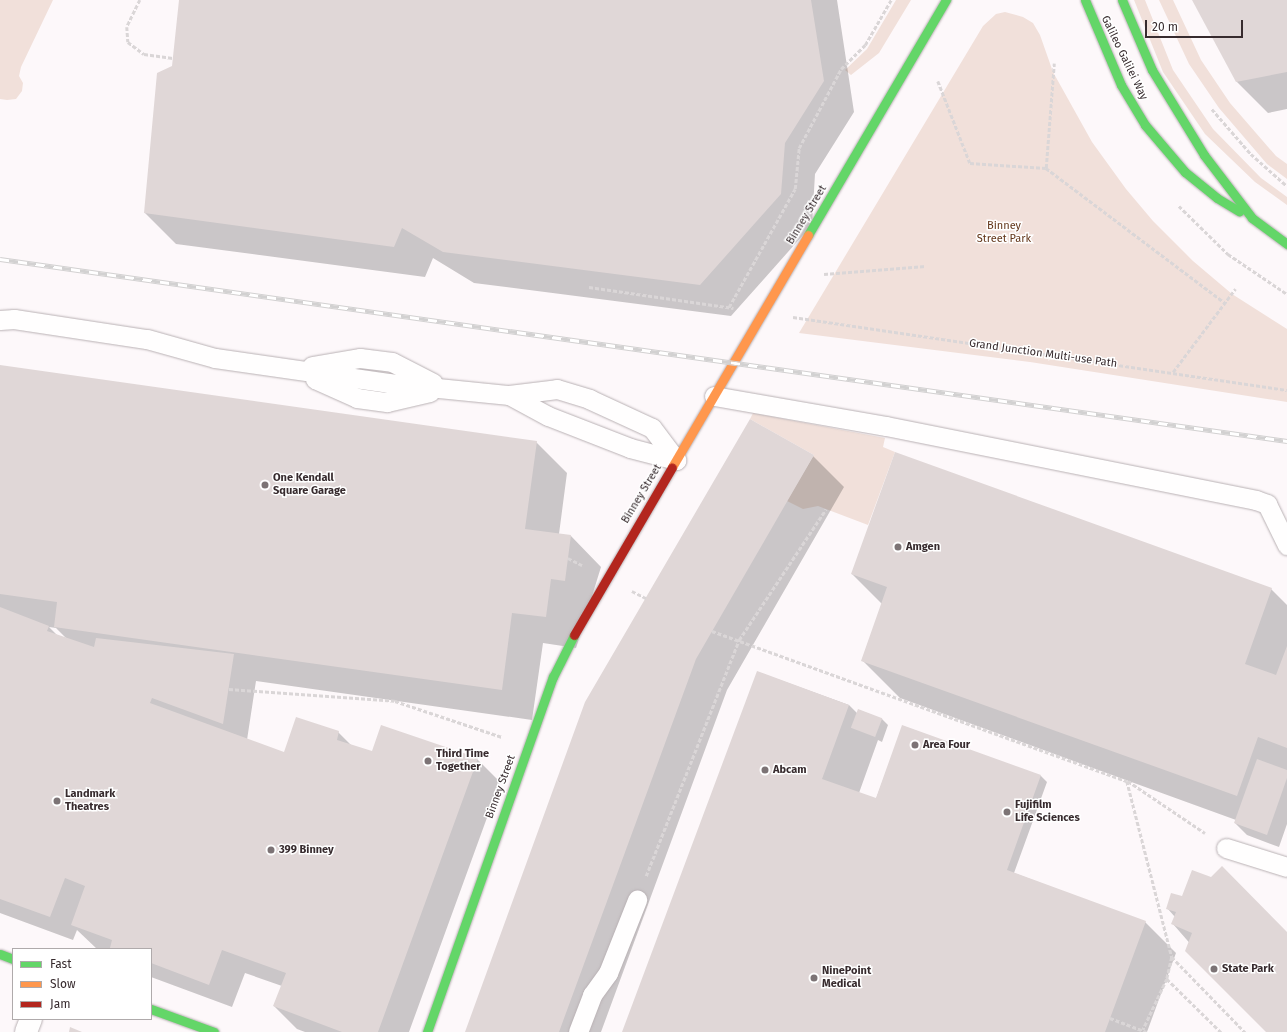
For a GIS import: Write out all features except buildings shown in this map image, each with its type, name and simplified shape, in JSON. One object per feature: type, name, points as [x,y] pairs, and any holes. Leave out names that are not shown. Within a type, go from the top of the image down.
[{"type":"main road","name":"Binney Street","points":[[427,1032],[560,660],[946,0]]},
{"type":"main road","name":"Galileo Galilei Way","points":[[1085,0],[1122,85],[1159,143],[1200,185],[1252,218],[1287,244]]},
{"type":"main road","name":"Galileo Galilei Way","points":[[1122,0],[1162,89],[1217,175],[1252,218]]},
{"type":"main road","points":[[0,954],[12,959]]},
{"type":"main road","points":[[152,1009],[214,1032]]},
{"type":"street","points":[[26,1032],[31,1020]]},
{"type":"lane","points":[[0,320],[14,319],[147,339],[215,358],[446,389],[509,395],[557,389],[589,399],[652,428],[676,460]]},
{"type":"lane","points":[[509,395],[548,416],[630,448],[676,460]]},
{"type":"lane","points":[[714,396],[886,426],[1256,500],[1267,504],[1287,545]]},
{"type":"lane","points":[[1226,848],[1287,867]]},
{"type":"lane","points":[[578,1032],[592,995],[608,973],[636,900]]},
{"type":"path","points":[[140,0],[128,27],[128,42],[144,54],[173,58]]},
{"type":"path","name":"Binney Street","points":[[589,287],[729,307],[795,189],[799,148],[841,69],[864,45],[891,0]]},
{"type":"path","points":[[1046,168],[1054,63]]},
{"type":"path","points":[[938,81],[970,163],[1046,168],[1225,303]]},
{"type":"path","points":[[1209,106],[1251,154],[1287,186]]},
{"type":"path","points":[[824,274],[926,266]]},
{"type":"path","points":[[1173,373],[1235,289]]},
{"type":"path","name":"Grand Junction Multi-use Path","points":[[798,318],[1287,390]]},
{"type":"path","points":[[636,900],[739,640],[826,509]]},
{"type":"path","points":[[712,631],[1127,781],[1226,848]]},
{"type":"path","points":[[229,689],[395,701],[502,737]]},
{"type":"path","points":[[1110,1018],[1144,1031],[1167,979],[1172,957],[1127,781]]},
{"type":"path","points":[[1172,957],[1245,1032]]},
{"type":"path","points":[[1167,979],[1221,1032]]},
{"type":"green space","points":[[0,0],[53,0],[21,67],[19,76],[23,83],[22,91],[16,99],[0,99]]},
{"type":"green space","points":[[896,0],[911,0],[879,53],[851,75],[845,70],[867,49]]},
{"type":"green space","points":[[1134,0],[1145,0],[1173,70],[1213,129],[1261,178],[1287,197],[1287,205],[1255,182],[1205,134],[1163,72]]},
{"type":"green space","points":[[1159,0],[1173,0],[1201,60],[1230,103],[1276,156],[1287,164],[1287,179],[1267,164],[1219,108],[1189,64]]},
{"type":"green space","name":"Binney Street Park","points":[[1005,12],[1023,17],[1033,23],[1040,35],[1053,72],[1092,142],[1126,189],[1153,221],[1193,261],[1232,294],[1287,329],[1287,402],[1030,362],[799,333],[983,26],[996,14]]},
{"type":"green space","points":[[753,413],[885,438],[883,447],[895,452],[868,525],[818,506],[803,509],[787,501],[814,455],[750,419]]},
{"type":"railway","points":[[0,259],[1287,441]]},
{"type":"traffic: fast","points":[[808,235],[946,0]]},
{"type":"traffic: fast","points":[[1085,0],[1121,85],[1145,125],[1185,172],[1217,198],[1239,211]]},
{"type":"traffic: fast","points":[[1122,0],[1152,70],[1204,155],[1252,218],[1287,244]]},
{"type":"traffic: fast","points":[[427,1032],[553,677],[574,635]]},
{"type":"traffic: fast","points":[[0,954],[12,959]]},
{"type":"traffic: fast","points":[[152,1009],[214,1032]]},
{"type":"traffic: slow","points":[[672,467],[808,235]]},
{"type":"traffic: jam","points":[[574,635],[672,467]]},
{"type":"place","name":"One Kendall Square Garage","points":[[265,485]]},
{"type":"place","name":"Amgen","points":[[898,547]]},
{"type":"place","name":"Area Four","points":[[915,745]]},
{"type":"place","name":"Third Time Together","points":[[428,761]]},
{"type":"place","name":"Abcam","points":[[765,770]]},
{"type":"place","name":"Landmark Theatres","points":[[57,801]]},
{"type":"place","name":"Fujifilm Life Sciences","points":[[1007,812]]},
{"type":"place","name":"399 Binney","points":[[271,850]]},
{"type":"place","name":"State Park","points":[[1214,969]]},
{"type":"place","name":"NinePoint Medical","points":[[814,978]]}]
